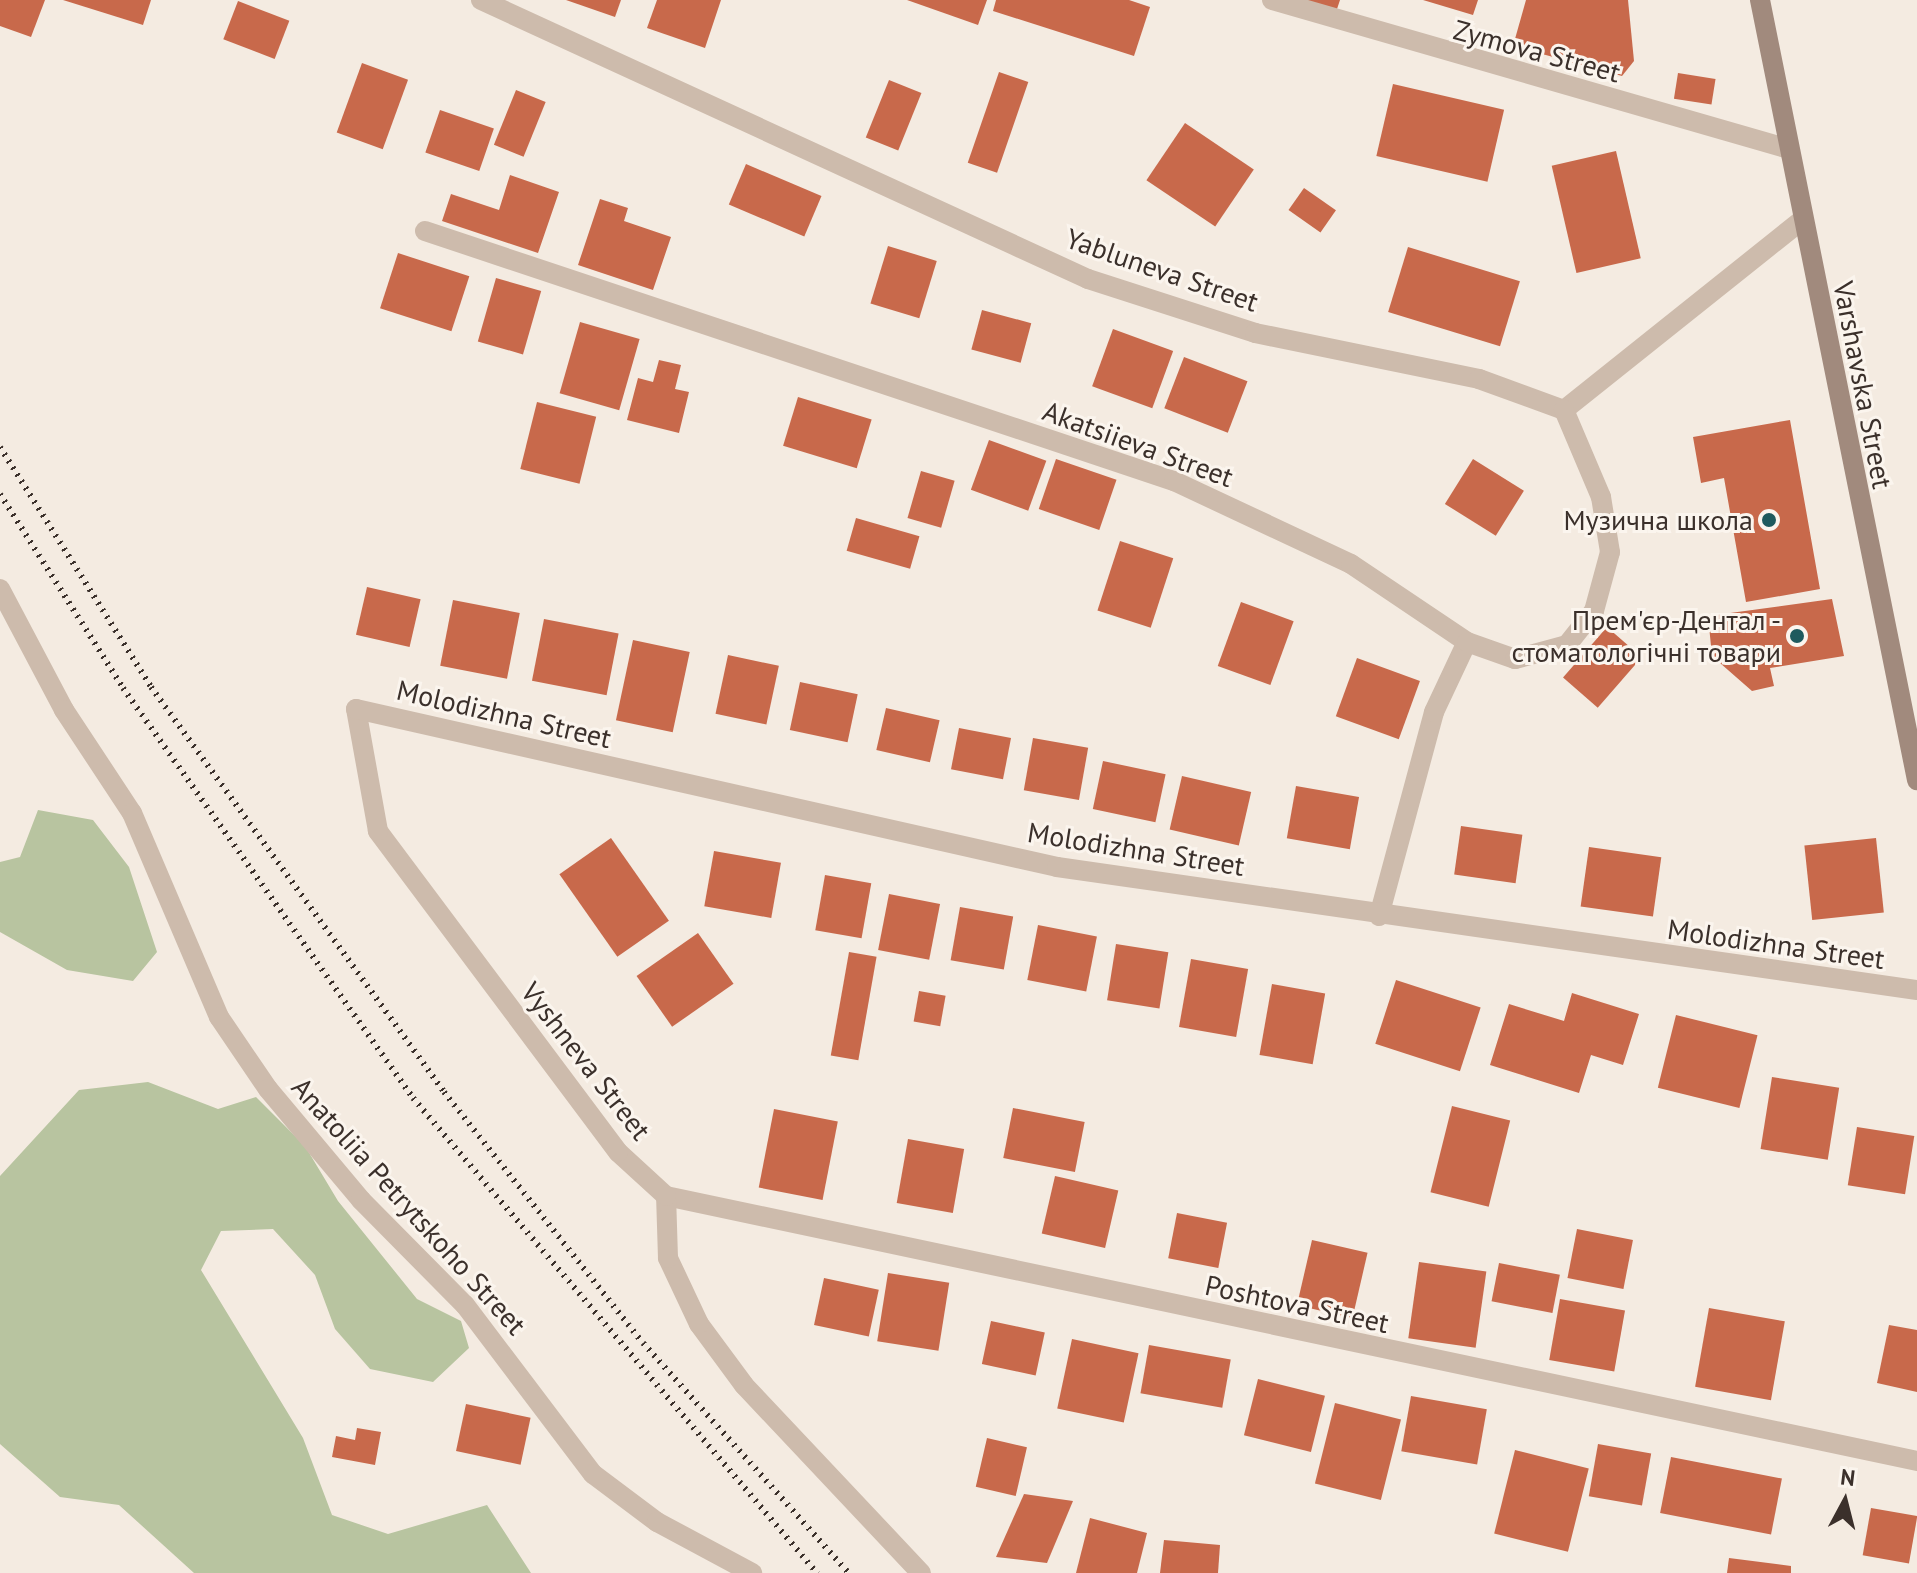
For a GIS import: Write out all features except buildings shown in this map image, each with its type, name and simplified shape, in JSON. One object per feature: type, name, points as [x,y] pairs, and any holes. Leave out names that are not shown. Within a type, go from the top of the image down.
[{"type":"street","name":"Yabluneva Street","points":[[481,0],[538,20],[1088,279],[1255,333],[1479,379],[1564,410]]},
{"type":"street","points":[[538,20],[545,0]]},
{"type":"street","name":"Zymova Street","points":[[1272,0],[1789,149]]},
{"type":"street","name":"Varshavska Street","points":[[1760,0],[1917,780]]},
{"type":"street","points":[[1564,410],[1803,219]]},
{"type":"street","name":"Akatsiieva Street","points":[[425,231],[1174,481],[1351,564],[1467,642],[1515,659],[1543,654],[1567,645],[1594,611],[1610,552],[1601,497],[1564,410]]},
{"type":"street","name":"Anatoliia Petrytskoho Street","points":[[0,589],[64,710],[132,813],[219,1017],[268,1089],[361,1200],[465,1305],[593,1474],[657,1522],[752,1573]]},
{"type":"street","points":[[1379,916],[1434,712],[1467,642]]},
{"type":"street","name":"Molodizhna Street","points":[[356,709],[1057,867],[1379,916],[1917,990]]},
{"type":"street","name":"Vyshneva Street","points":[[356,709],[378,831],[618,1152],[666,1196]]},
{"type":"street","points":[[666,1196],[668,1258],[699,1324],[744,1385],[921,1573]]},
{"type":"street","name":"Poshtova Street","points":[[666,1196],[1917,1461]]},
{"type":"green space","points":[[38,810],[93,820],[129,867],[157,952],[133,981],[67,970],[0,932],[0,862],[20,857]]},
{"type":"green space","points":[[148,1082],[218,1109],[256,1097],[305,1146],[338,1201],[417,1299],[461,1321],[469,1348],[433,1382],[370,1369],[335,1329],[315,1275],[273,1229],[221,1231],[201,1270],[303,1438],[332,1515],[388,1534],[487,1505],[531,1573],[194,1573],[119,1505],[60,1497],[0,1444],[0,1176],[79,1090]]},
{"type":"railway","points":[[0,447],[151,687],[444,1092],[643,1343],[849,1573]]},
{"type":"railway","points":[[0,494],[123,688],[413,1098],[817,1573]]},
{"type":"place","name":"Музична школа","points":[[1769,520]]},
{"type":"place","name":"Прем'єр-Дентал - стоматологічні товари","points":[[1797,636]]}]
